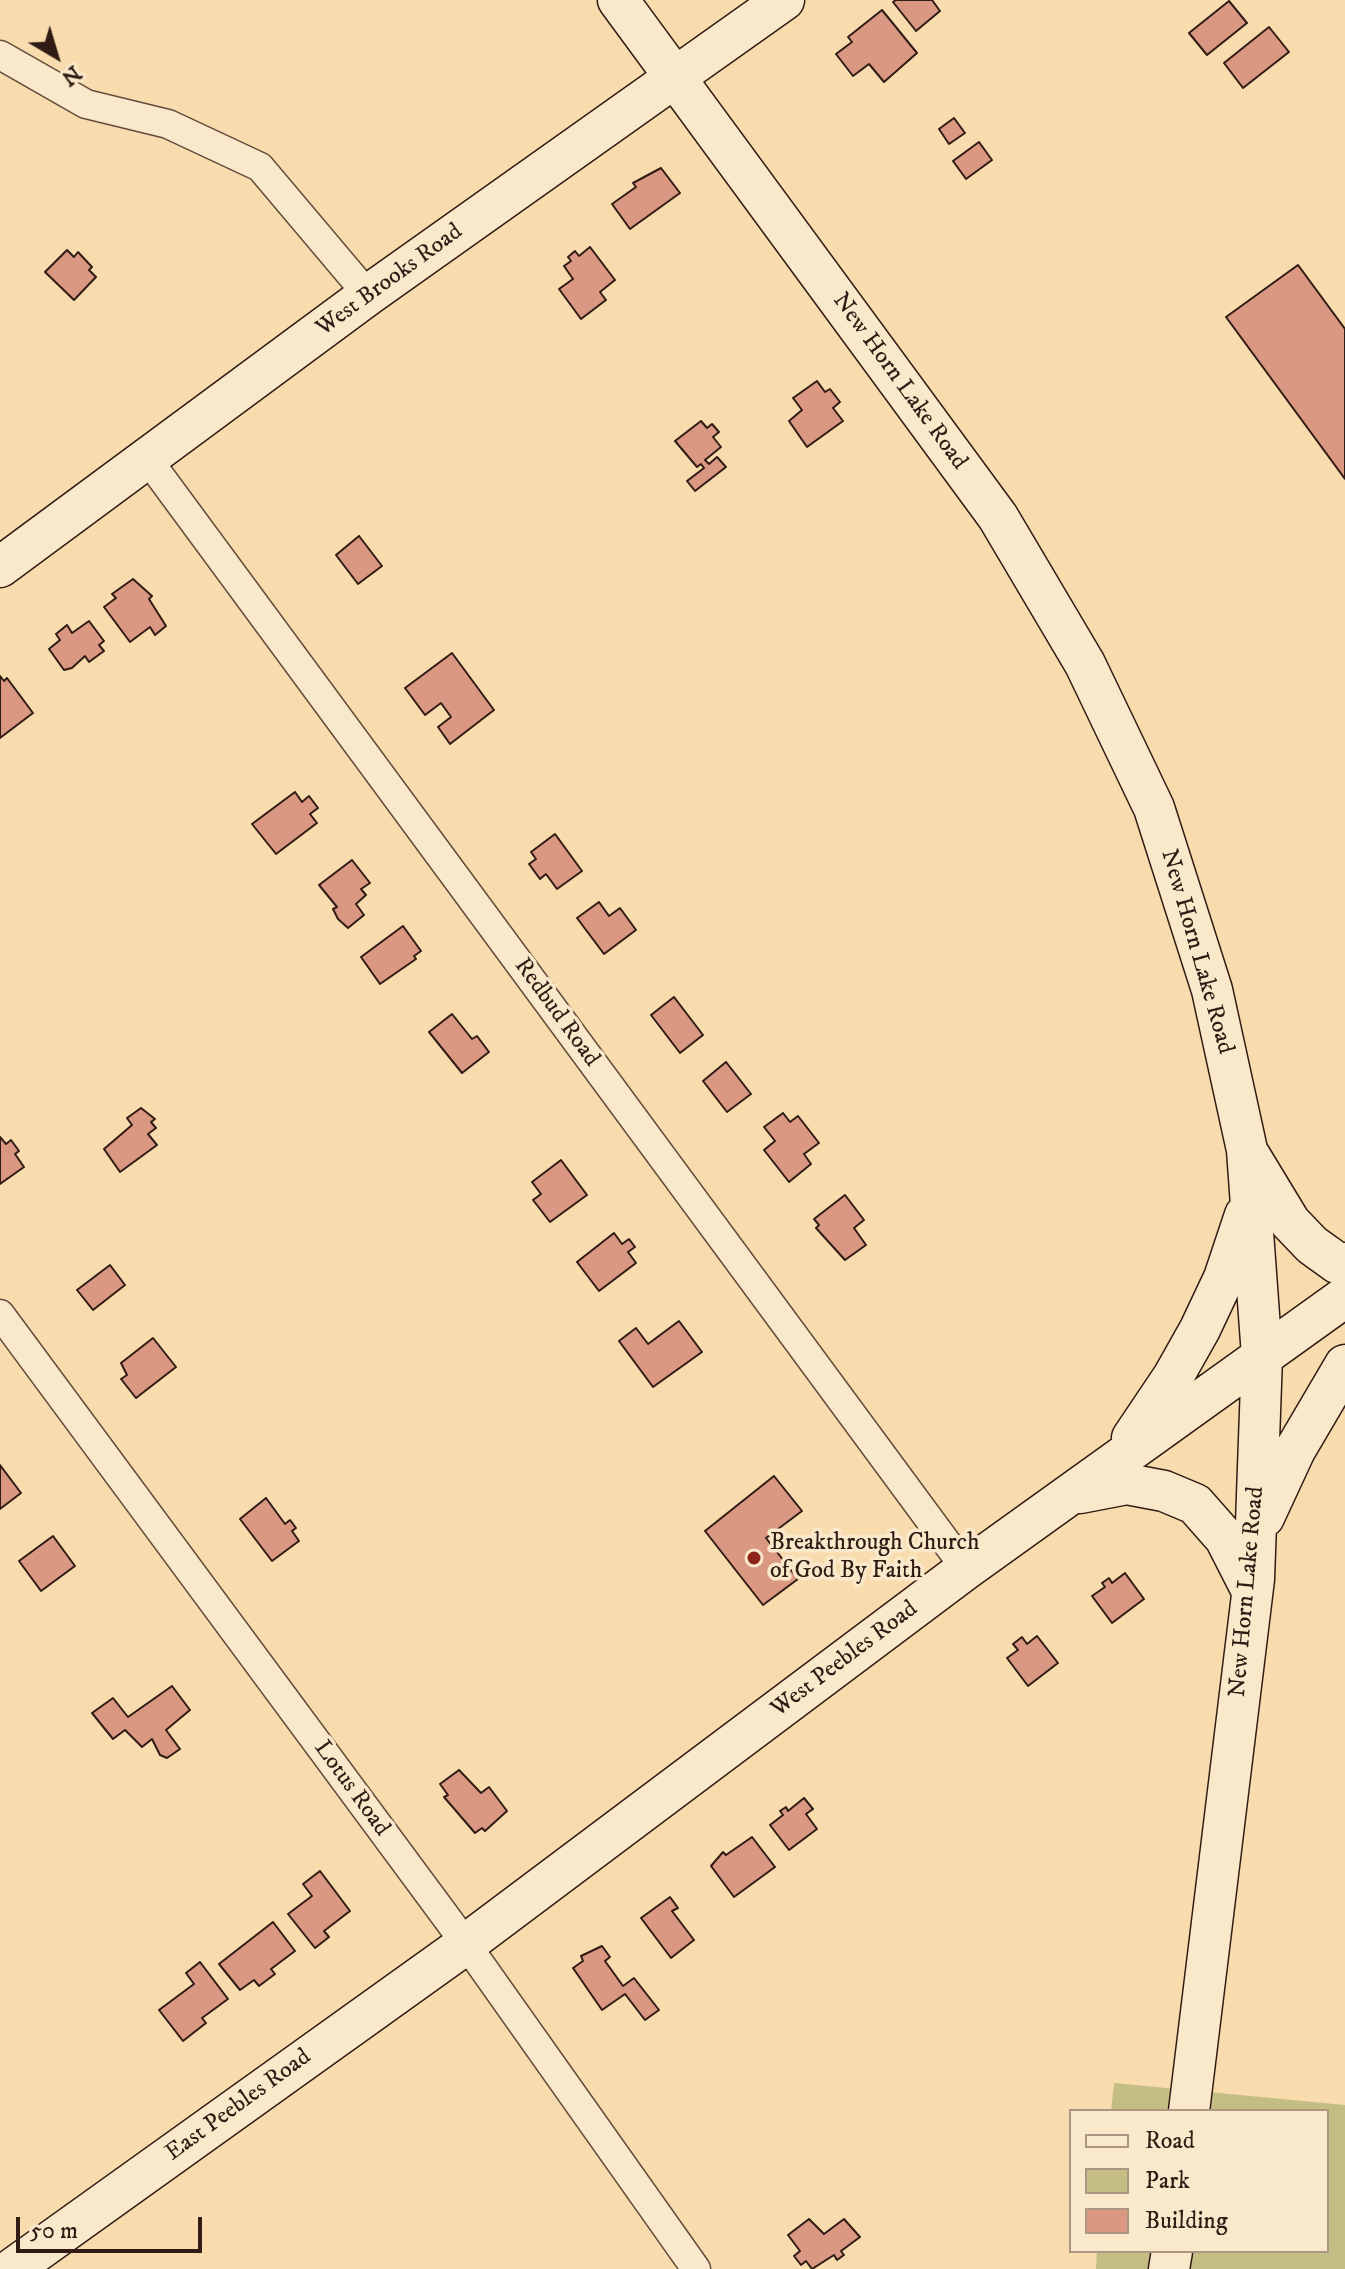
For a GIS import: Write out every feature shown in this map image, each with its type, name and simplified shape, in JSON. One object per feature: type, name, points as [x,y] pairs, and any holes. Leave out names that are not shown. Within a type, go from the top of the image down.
[{"type":"main road","name":"New Horn Lake Road","points":[[618,0],[998,517],[1085,664],[1154,808],[1212,990],[1247,1150],[1262,1356],[1252,1591],[1189,2109]]},
{"type":"main road","name":"West Brooks Road","points":[[0,567],[368,295],[784,0]]},
{"type":"main road","points":[[1247,1150],[1290,1222],[1312,1245],[1337,1263],[1345,1263]]},
{"type":"main road","points":[[1117,1461],[1173,1377],[1200,1329],[1224,1278],[1250,1200]]},
{"type":"main road","name":"West Peebles Road","points":[[466,1944],[966,1569],[1345,1297]]},
{"type":"main road","points":[[1256,1535],[1295,1450],[1345,1365]]},
{"type":"main road","points":[[1069,1496],[1127,1484],[1164,1491],[1195,1504],[1225,1538],[1252,1591]]},
{"type":"main road","name":"East Peebles Road","points":[[12,2269],[466,1944]]},
{"type":"street","points":[[0,55],[86,104],[168,124],[260,167],[368,295]]},
{"type":"street","name":"Redbud Road","points":[[146,457],[966,1569]]},
{"type":"street","name":"Lotus Road","points":[[0,1314],[466,1944],[696,2269]]},
{"type":"green space","points":[[1114,2083],[1345,2105],[1345,2269],[1096,2269],[1097,2253],[1329,2253],[1329,2109],[1111,2109]]},
{"type":"building","points":[[932,0],[940,11],[916,31],[893,2]]},
{"type":"building","points":[[1229,1],[1247,23],[1207,55],[1189,33]]},
{"type":"building","points":[[882,10],[917,53],[884,82],[869,64],[853,76],[836,54],[852,42],[848,37]]},
{"type":"building","points":[[1269,27],[1289,52],[1243,88],[1224,63]]},
{"type":"building","points":[[954,118],[965,133],[949,144],[939,129]]},
{"type":"building","points":[[979,142],[992,160],[966,179],[953,161]]},
{"type":"building","points":[[661,168],[680,193],[630,229],[612,204],[636,187],[633,183]]},
{"type":"building","points":[[590,247],[615,280],[600,292],[606,300],[581,319],[559,289],[573,279],[564,266],[571,261],[568,257],[575,251],[579,256]]},
{"type":"building","points":[[67,250],[74,257],[78,252],[92,267],[89,270],[96,277],[74,300],[45,272]]},
{"type":"building","points":[[1298,265],[1345,329],[1345,479],[1226,317]]},
{"type":"building","points":[[817,381],[825,392],[830,389],[840,402],[833,408],[843,421],[807,447],[789,421],[802,410],[793,398]]},
{"type":"building","points":[[701,421],[707,428],[712,424],[719,432],[713,437],[721,447],[705,460],[709,464],[717,457],[726,467],[695,491],[687,481],[704,468],[701,464],[697,467],[675,441]]},
{"type":"building","points":[[359,536],[382,566],[358,584],[336,555]]},
{"type":"building","points":[[133,579],[152,596],[149,599],[166,626],[155,635],[150,627],[130,642],[104,607],[116,598],[112,594]]},
{"type":"building","points":[[89,621],[104,641],[99,645],[104,651],[89,662],[85,656],[72,668],[64,670],[49,649],[60,640],[56,634],[67,625],[72,633]]},
{"type":"building","points":[[452,653],[494,710],[450,744],[438,727],[451,717],[441,703],[425,715],[405,688]]},
{"type":"building","points":[[0,676],[4,681],[7,678],[33,713],[0,738]]},
{"type":"building","points":[[295,792],[302,802],[309,796],[318,808],[310,814],[317,823],[276,854],[252,824]]},
{"type":"building","points":[[555,834],[582,871],[557,889],[546,874],[540,879],[529,864],[536,859],[531,852]]},
{"type":"building","points":[[352,860],[370,883],[361,889],[366,895],[356,904],[364,915],[348,928],[338,919],[333,909],[337,907],[319,885]]},
{"type":"building","points":[[599,902],[609,916],[620,908],[636,930],[604,954],[577,918]]},
{"type":"building","points":[[403,926],[421,951],[414,956],[416,959],[380,984],[361,957]]},
{"type":"building","points":[[674,997],[703,1035],[680,1053],[651,1015]]},
{"type":"building","points":[[452,1014],[472,1039],[477,1036],[489,1052],[462,1073],[429,1032]]},
{"type":"building","points":[[726,1062],[751,1094],[727,1112],[703,1081]]},
{"type":"building","points":[[141,1108],[155,1119],[151,1122],[156,1128],[148,1134],[157,1145],[120,1172],[104,1149],[132,1125],[127,1118]]},
{"type":"building","points":[[783,1113],[790,1122],[798,1116],[819,1143],[804,1154],[811,1164],[789,1182],[764,1150],[775,1141],[764,1127]]},
{"type":"building","points":[[0,1137],[6,1144],[11,1140],[19,1151],[15,1154],[24,1167],[0,1184]]},
{"type":"building","points":[[561,1160],[587,1195],[550,1222],[533,1200],[541,1194],[532,1182]]},
{"type":"building","points":[[845,1195],[864,1220],[854,1228],[866,1245],[845,1260],[816,1228],[819,1225],[814,1219]]},
{"type":"building","points":[[614,1233],[622,1244],[629,1239],[635,1247],[628,1252],[636,1263],[599,1291],[577,1262]]},
{"type":"building","points":[[110,1265],[125,1285],[93,1310],[77,1290]]},
{"type":"building","points":[[679,1321],[702,1352],[653,1387],[619,1341],[636,1328],[648,1344]]},
{"type":"building","points":[[153,1338],[176,1367],[136,1398],[121,1379],[127,1375],[121,1363]]},
{"type":"building","points":[[0,1465],[21,1493],[0,1509]]},
{"type":"building","name":"Breakthrough Church of God By Faith","points":[[774,1476],[802,1511],[766,1538],[798,1579],[763,1605],[705,1531]]},
{"type":"building","points":[[266,1498],[285,1524],[290,1520],[296,1528],[292,1531],[299,1541],[272,1561],[240,1519]]},
{"type":"building","points":[[53,1536],[75,1566],[41,1591],[19,1561]]},
{"type":"building","points":[[1125,1573],[1144,1599],[1112,1623],[1092,1596],[1105,1587],[1102,1583],[1109,1578],[1112,1583]]},
{"type":"building","points":[[1037,1636],[1058,1663],[1028,1686],[1007,1658],[1018,1650],[1013,1644],[1022,1637],[1027,1644]]},
{"type":"building","points":[[172,1686],[190,1710],[166,1730],[180,1749],[167,1758],[160,1755],[152,1739],[142,1747],[125,1730],[113,1739],[92,1713],[113,1698],[128,1717]]},
{"type":"building","points":[[459,1770],[481,1793],[489,1787],[507,1811],[485,1831],[482,1828],[475,1833],[444,1797],[448,1795],[440,1784]]},
{"type":"building","points":[[804,1798],[813,1809],[806,1814],[817,1829],[789,1850],[770,1825],[783,1815],[780,1811],[786,1807],[788,1811]]},
{"type":"building","points":[[752,1837],[775,1867],[734,1897],[711,1866],[723,1852],[726,1855]]},
{"type":"building","points":[[320,1871],[350,1911],[324,1931],[329,1937],[315,1948],[288,1914],[312,1896],[303,1884]]},
{"type":"building","points":[[670,1897],[678,1908],[672,1911],[694,1940],[671,1958],[641,1918]]},
{"type":"building","points":[[273,1922],[295,1951],[271,1969],[275,1974],[259,1986],[254,1980],[240,1990],[219,1964]]},
{"type":"building","points":[[602,1946],[610,1957],[605,1961],[623,1986],[634,1978],[659,2010],[645,2020],[625,1994],[602,2010],[573,1968],[583,1961],[581,1956]]},
{"type":"building","points":[[200,1962],[228,1999],[202,2018],[206,2023],[183,2041],[159,2010],[194,1984],[186,1973]]},
{"type":"building","points":[[809,2219],[824,2234],[844,2219],[860,2237],[841,2251],[844,2255],[837,2260],[834,2255],[812,2269],[806,2261],[801,2265],[794,2256],[800,2251],[788,2235]]},
{"type":"place","name":"Breakthrough Church of God By Faith","points":[[754,1558]]}]
